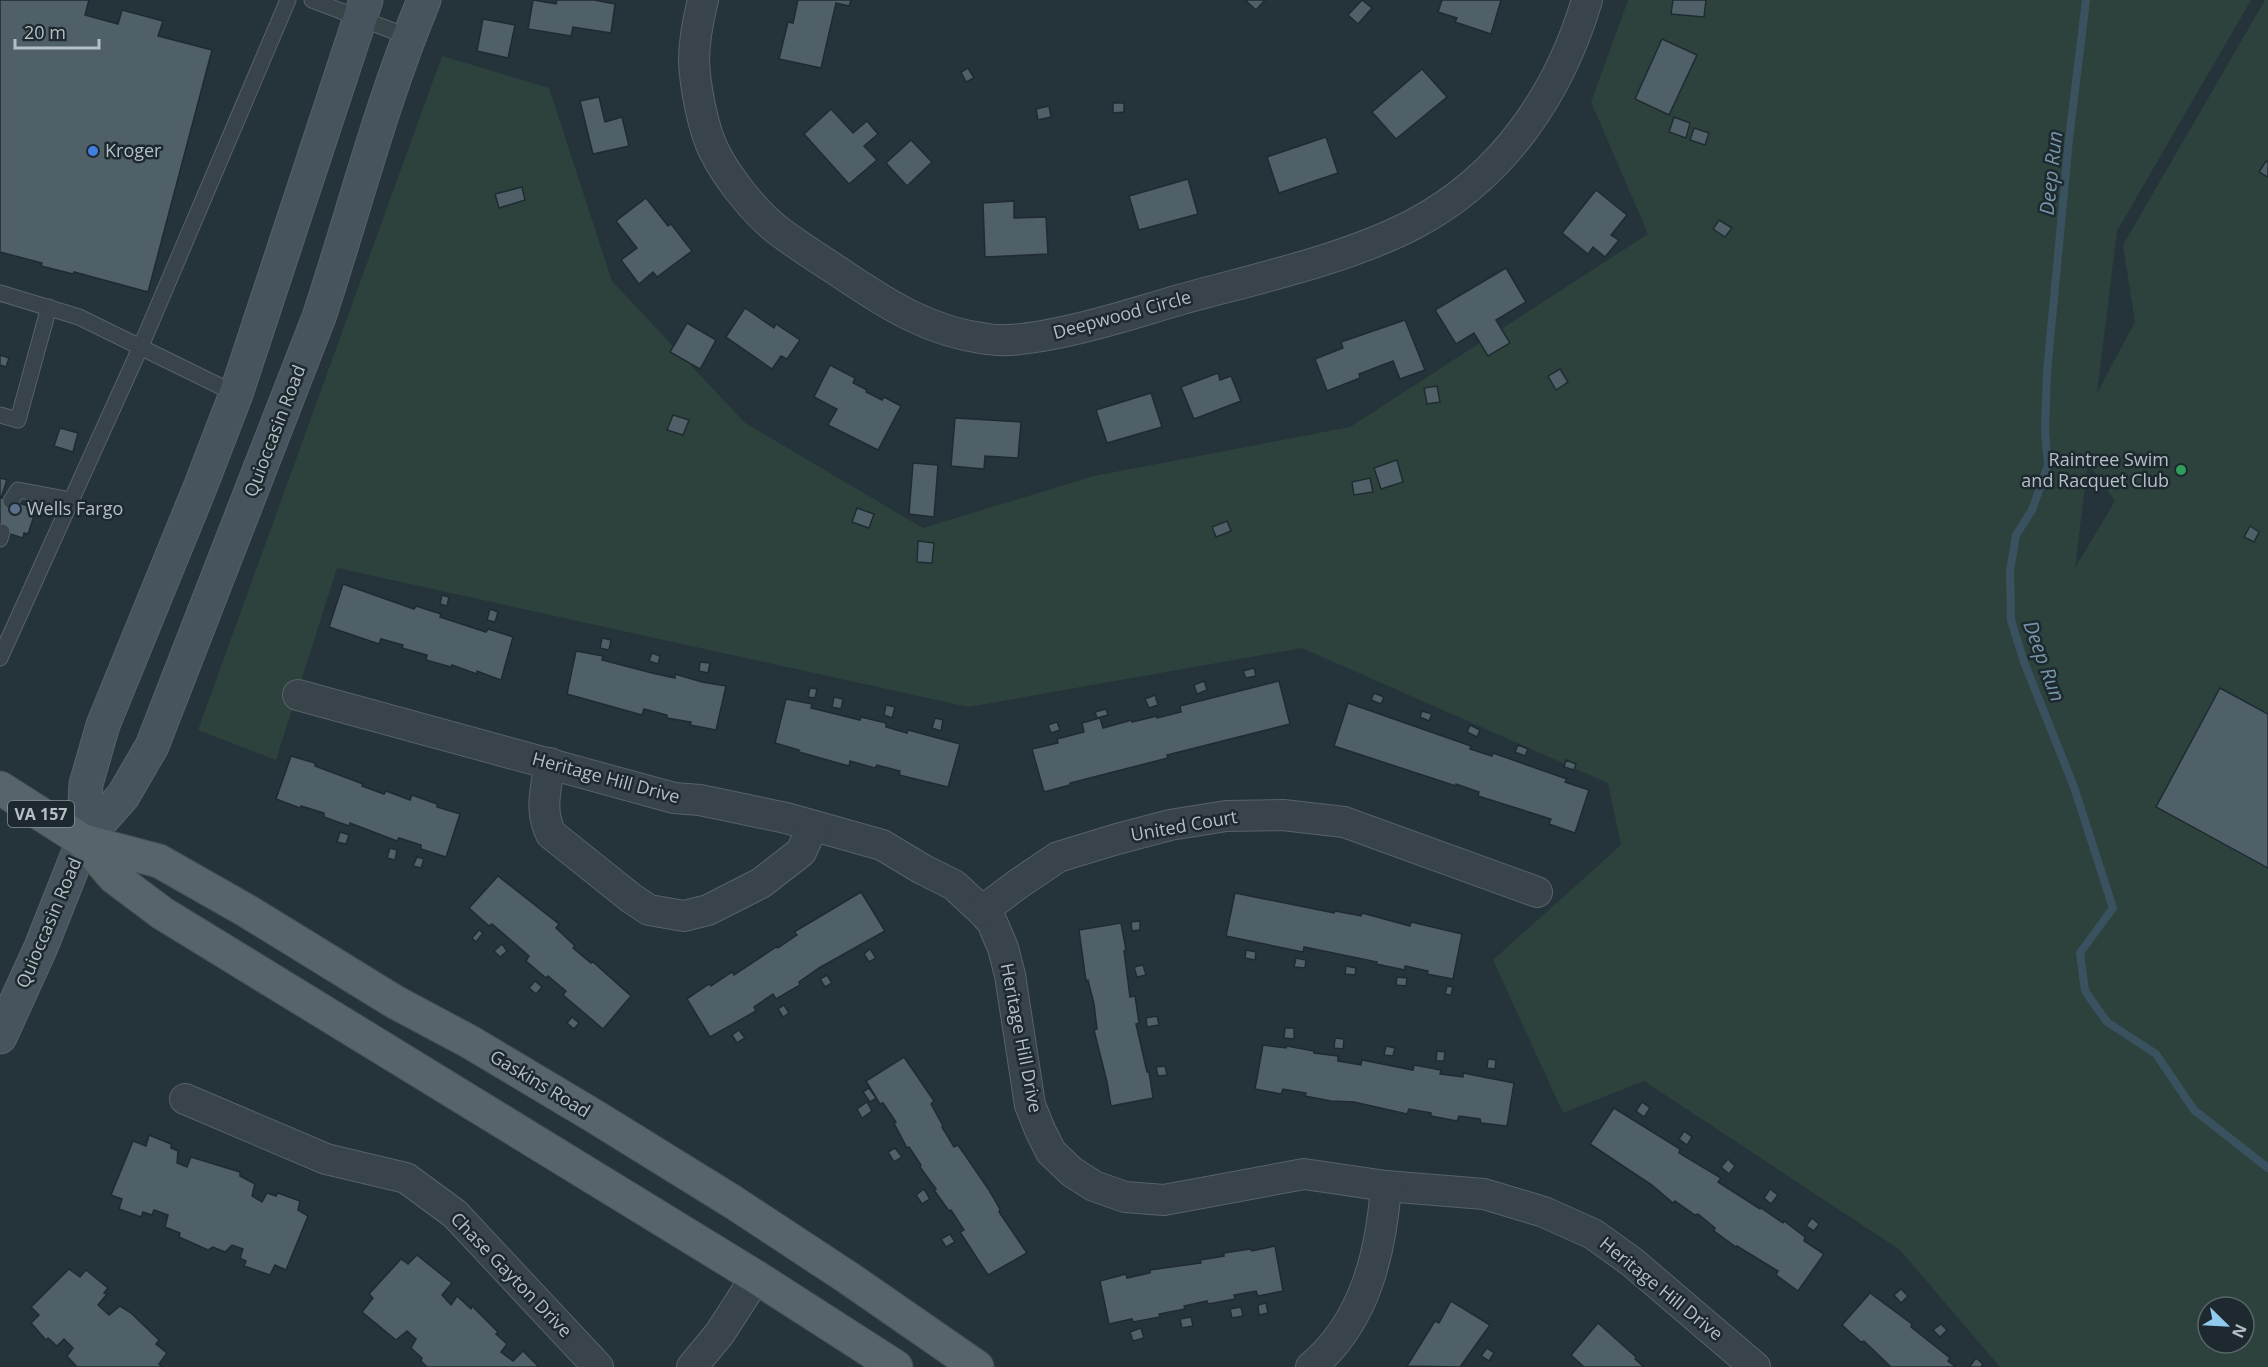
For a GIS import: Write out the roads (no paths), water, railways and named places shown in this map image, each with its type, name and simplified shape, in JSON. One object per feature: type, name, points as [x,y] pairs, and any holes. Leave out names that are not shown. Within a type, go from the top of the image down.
[{"type":"main road","name":"Quioccasin Road","points":[[83,841],[123,796],[152,746],[319,317],[376,132],[408,37],[424,0]]},
{"type":"main road","name":"Quioccasin Road","points":[[0,1037],[41,947],[83,841],[86,784],[103,725],[236,394],[363,9]]},
{"type":"main road","name":"Gaskins Road","points":[[0,788],[83,841],[114,878],[162,913],[756,1277],[896,1367]]},
{"type":"main road","name":"Gaskins Road","points":[[83,841],[159,861],[247,911],[395,1002],[470,1042],[734,1202],[847,1276],[977,1367]]},
{"type":"street","name":"Deepwood Circle","points":[[703,0],[697,26],[694,61],[704,122],[714,152],[749,202],[779,232],[858,285],[915,319],[956,334],[988,340],[1011,341],[1077,330],[1348,252],[1415,224],[1461,194],[1501,158],[1520,135],[1546,99],[1559,75],[1576,35],[1587,0]]},
{"type":"street","name":"Heritage Hill Drive","points":[[298,695],[674,798],[700,800],[786,818],[882,845],[921,869],[954,885],[992,922],[1003,948],[1010,975],[1030,1105],[1051,1152],[1072,1172],[1094,1186],[1125,1197],[1164,1200],[1304,1174],[1386,1186],[1484,1194],[1544,1212],[1593,1234],[1641,1269],[1755,1367]]},
{"type":"street","points":[[550,764],[543,810],[546,825],[551,834],[649,910],[684,916],[708,910],[729,901],[761,883],[801,852],[813,826]]},
{"type":"street","name":"United Court","points":[[982,911],[1058,857],[1117,838],[1170,825],[1226,816],[1283,815],[1344,822],[1537,892]]},
{"type":"street","name":"Chase Gayton Drive","points":[[185,1099],[326,1159],[406,1178],[455,1214],[598,1367]]},
{"type":"street","points":[[1311,1367],[1324,1356],[1350,1320],[1364,1295],[1383,1228],[1386,1186]]},
{"type":"street","points":[[692,1367],[720,1333],[756,1277]]},
{"type":"lane","points":[[0,658],[141,346],[288,0]]},
{"type":"lane","points":[[312,0],[363,9],[408,37]]},
{"type":"lane","points":[[0,293],[79,317],[236,394]]},
{"type":"lane","points":[[0,415],[18,420],[49,307]]},
{"type":"lane","points":[[11,501],[18,490],[71,500]]},
{"type":"waterway","name":"Deep Run","points":[[2086,0],[2069,139],[2047,372],[2045,431],[2048,465],[2032,510],[2016,535],[2010,571],[2011,620],[2024,662],[2074,787],[2113,908],[2080,953],[2085,991],[2107,1022],[2156,1054],[2194,1110],[2268,1168]]},
{"type":"place","name":"Kroger","points":[[93,151]]},
{"type":"place","name":"Raintree Swim and Racquet Club","points":[[2181,470]]},
{"type":"place","name":"Wells Fargo","points":[[15,509]]}]
